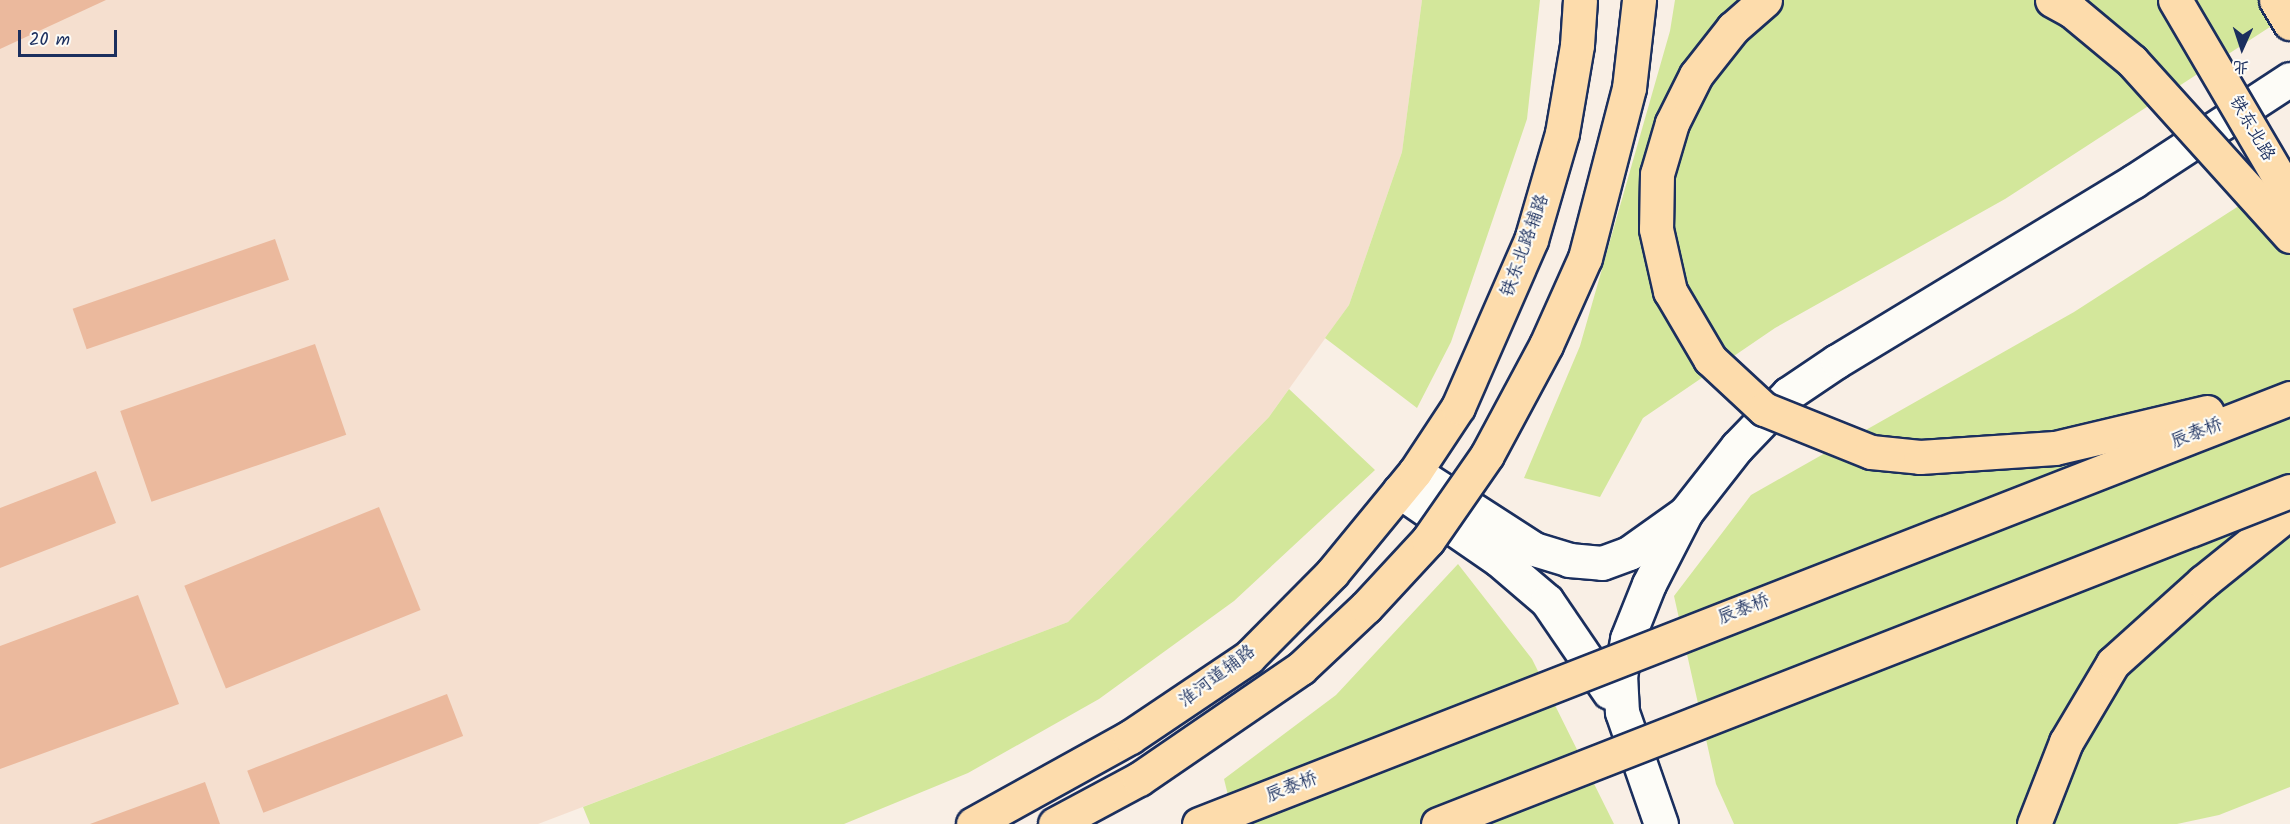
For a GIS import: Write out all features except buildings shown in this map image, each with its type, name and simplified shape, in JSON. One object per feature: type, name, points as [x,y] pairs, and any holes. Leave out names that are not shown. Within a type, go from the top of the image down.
[{"type":"main road","name":"铁东北路辅路","points":[[1407,481],[1458,406],[1531,240],[1562,133],[1577,45],[1580,0]]},
{"type":"main road","points":[[1055,824],[1139,778],[1301,668],[1366,607],[1428,540],[1487,455],[1546,345],[1585,258],[1629,88],[1639,0]]},
{"type":"main road","points":[[1765,0],[1713,52],[1683,98],[1665,142],[1656,198],[1656,229],[1670,291],[1710,359],[1764,409],[1871,452],[1920,457],[1980,455],[2055,448],[2290,392]]},
{"type":"main road","points":[[2052,0],[2072,11],[2132,62],[2290,236]]},
{"type":"main road","name":"铁东北路","points":[[2175,0],[2290,196]]},
{"type":"main road","points":[[2276,0],[2290,23]]},
{"type":"main road","name":"辰泰桥","points":[[1199,824],[2290,398]]},
{"type":"main road","name":"淮河道辅路","points":[[973,824],[1130,737],[1248,657],[1299,611],[1407,481]]},
{"type":"main road","points":[[1438,824],[2290,491]]},
{"type":"main road","points":[[2034,824],[2066,742],[2113,663],[2203,582],[2290,512]]},
{"type":"street","points":[[1622,712],[1620,676],[1627,639],[1649,584],[1686,512],[1737,447],[1788,394],[2290,80]]},
{"type":"street","points":[[1407,481],[1534,549],[1569,560],[1602,563],[1629,553],[1686,512]]},
{"type":"street","points":[[1407,481],[1547,601],[1622,712],[1661,824]]},
{"type":"shaded area","points":[[0,0],[1422,0],[1402,152],[1349,305],[1269,417],[1068,622],[538,824],[0,824]]},
{"type":"green space","points":[[1422,0],[1540,0],[1527,119],[1451,342],[1417,408],[1325,338],[1349,305],[1402,152]]},
{"type":"green space","points":[[1675,0],[2290,0],[2290,14],[2005,199],[1775,328],[1643,418],[1600,497],[1524,478],[1580,346],[1670,31]]},
{"type":"green space","points":[[2290,173],[2290,787],[2219,815],[2177,824],[1734,824],[1716,784],[1674,596],[1751,495],[2074,312]]},
{"type":"green space","points":[[1289,389],[1375,470],[1234,601],[1099,699],[968,773],[844,824],[590,824],[583,807],[1068,622],[1269,417]]},
{"type":"green space","points":[[1458,564],[1532,659],[1614,824],[1235,824],[1224,779],[1336,695]]}]
